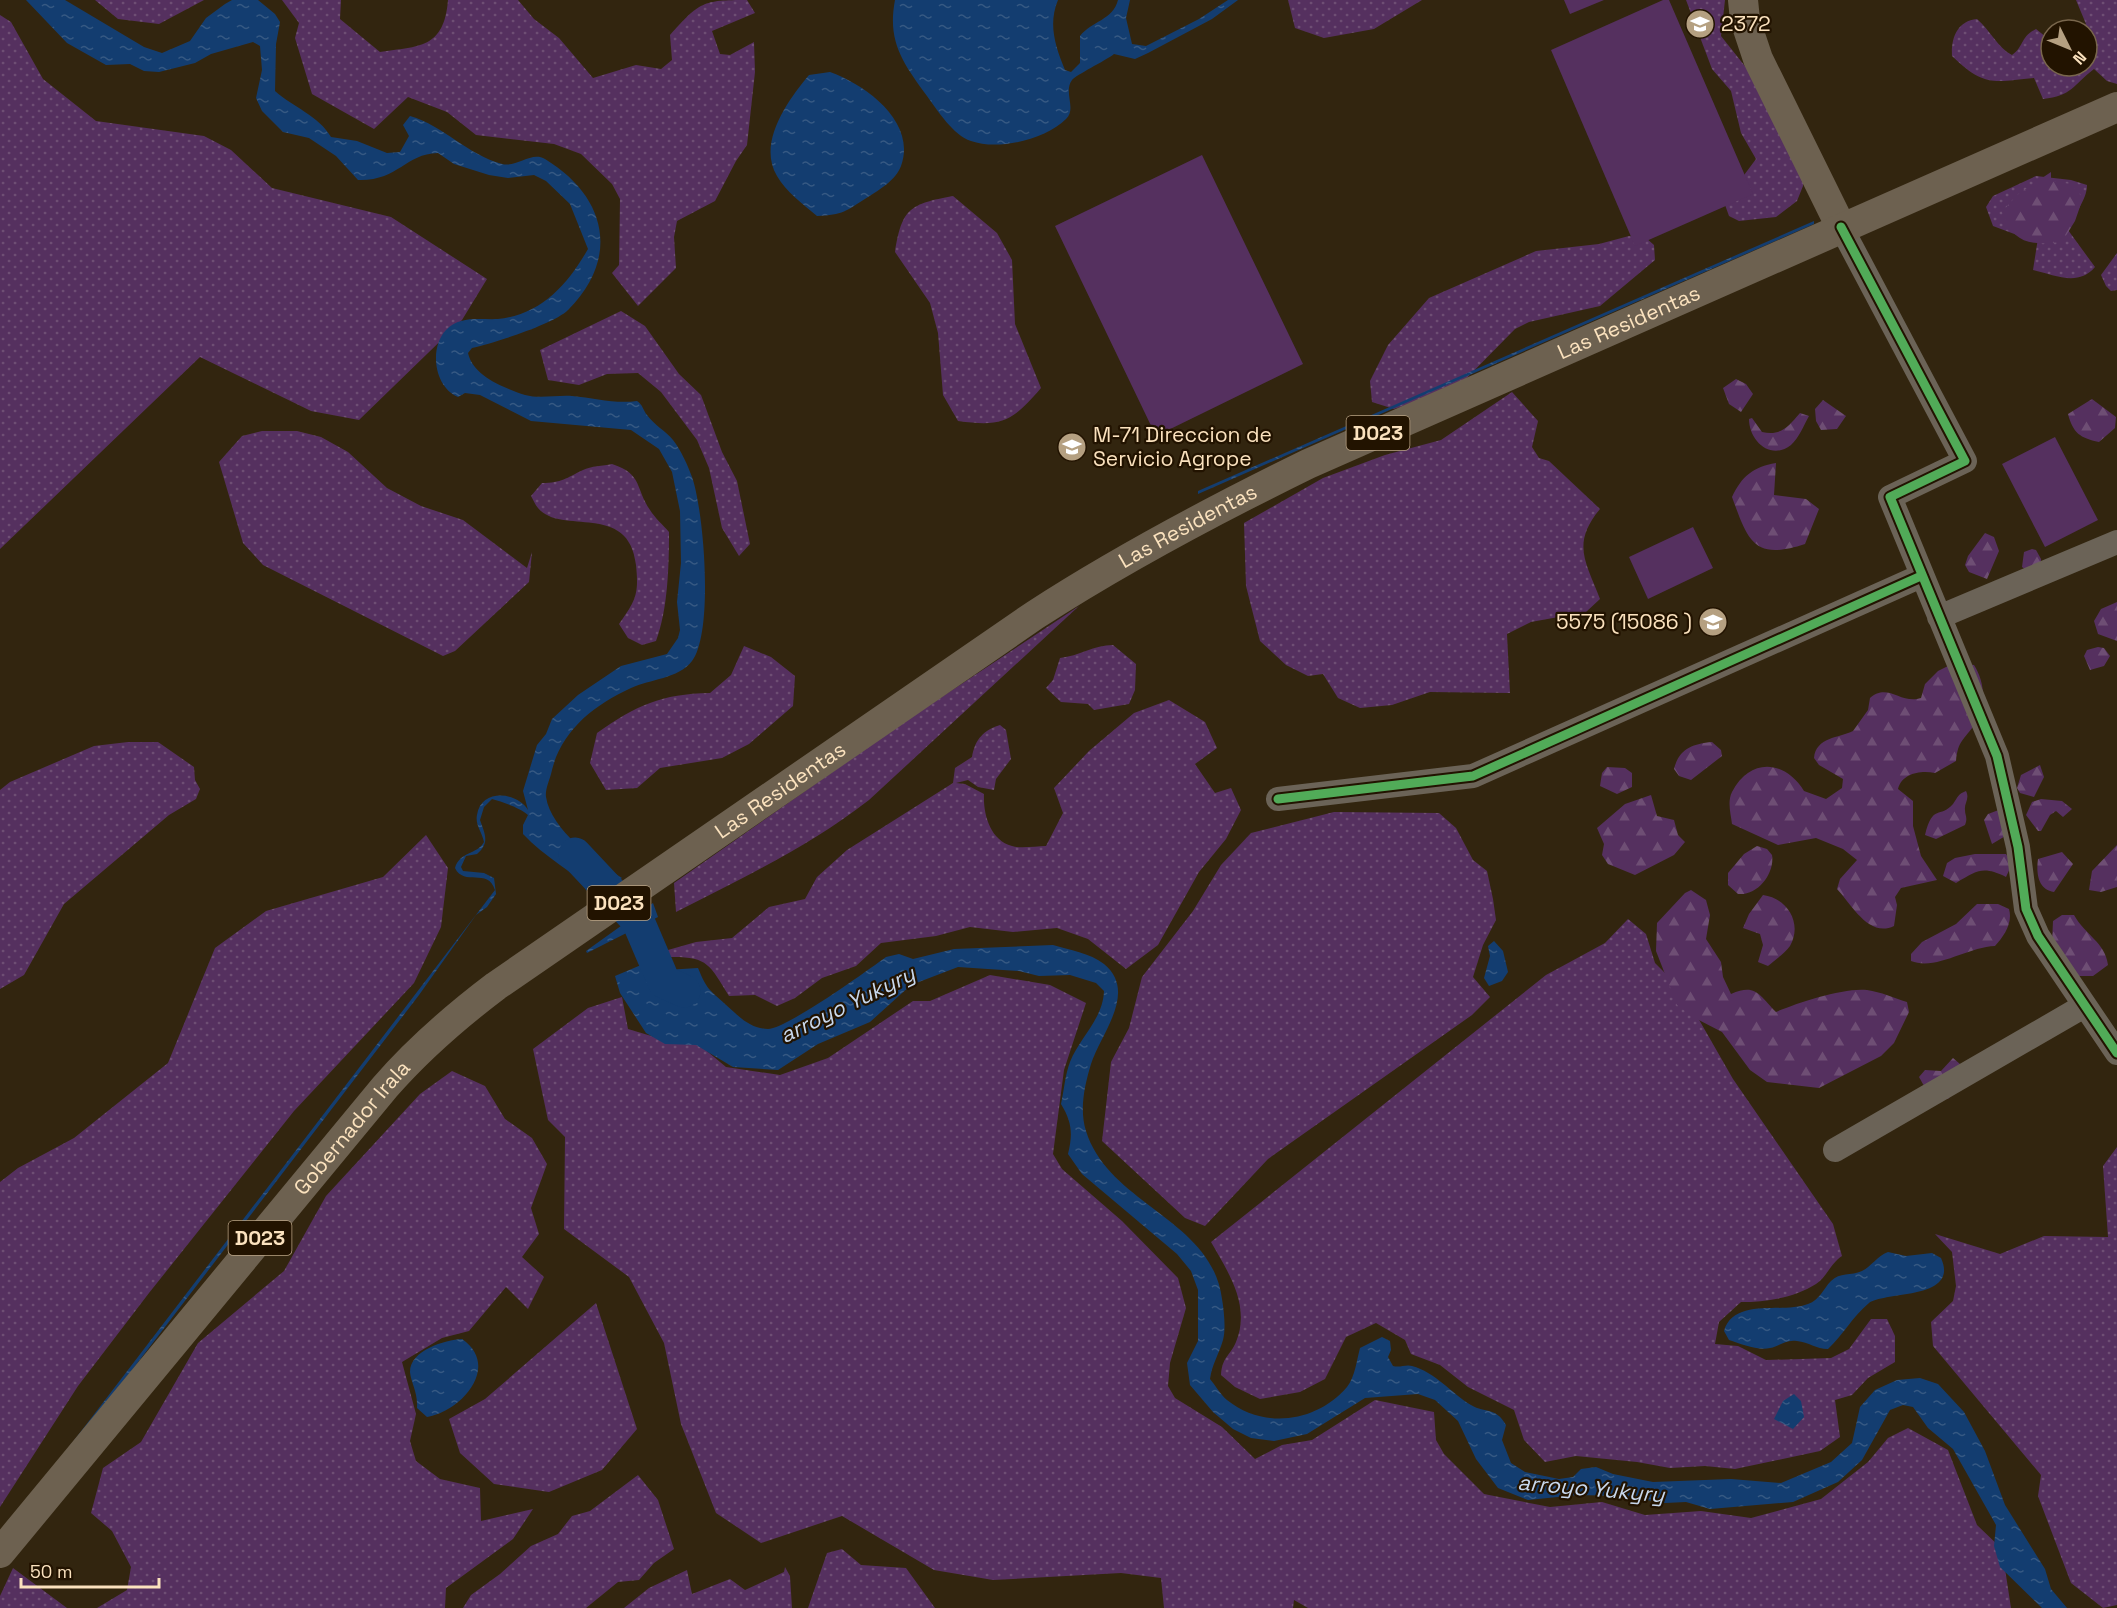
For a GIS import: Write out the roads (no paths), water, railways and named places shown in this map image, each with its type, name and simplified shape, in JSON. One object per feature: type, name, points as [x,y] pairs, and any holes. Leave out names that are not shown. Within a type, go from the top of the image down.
[{"type":"main road","points":[[1743,0],[1745,20],[1758,59],[1841,227]]},
{"type":"main road","name":"Las Residentas","points":[[548,952],[1035,615],[1111,566],[1206,513],[1308,464],[2117,107]]},
{"type":"main road","name":"Gobernador Irala","points":[[0,1552],[414,1054],[445,1025],[548,952]]},
{"type":"street","points":[[1841,227],[1965,461],[1890,497],[1997,756],[2018,847],[2026,909],[2038,936],[2117,1053]]},
{"type":"street","points":[[1939,617],[2117,542]]},
{"type":"street","points":[[1278,799],[1473,776],[1921,576]]},
{"type":"street","points":[[1835,1149],[2084,1006]]},
{"type":"water","points":[[26,0],[65,0],[144,47],[162,53],[190,41],[206,18],[232,0],[258,0],[275,14],[280,22],[276,44],[275,91],[313,117],[331,137],[357,141],[387,153],[400,152],[409,136],[403,125],[410,116],[434,126],[490,160],[508,165],[540,157],[566,174],[582,191],[593,209],[599,228],[600,249],[595,269],[585,290],[568,310],[550,321],[472,348],[468,353],[471,361],[483,375],[499,385],[525,395],[637,401],[650,419],[676,444],[690,473],[700,516],[705,571],[703,625],[699,646],[692,661],[679,672],[631,688],[591,712],[570,733],[562,745],[547,786],[546,797],[550,809],[565,833],[588,854],[622,878],[597,894],[523,834],[523,825],[528,815],[492,799],[484,807],[480,820],[485,834],[484,846],[477,854],[466,856],[461,867],[463,871],[484,873],[494,878],[496,894],[487,907],[476,915],[419,995],[132,1370],[66,1451],[495,890],[492,883],[487,880],[464,876],[455,868],[461,859],[484,842],[477,822],[480,806],[485,800],[500,796],[516,799],[528,810],[523,791],[537,745],[546,734],[552,719],[578,695],[621,666],[667,654],[678,638],[680,630],[677,602],[681,563],[680,511],[672,472],[659,449],[631,430],[531,421],[480,395],[465,393],[458,397],[450,392],[439,376],[437,347],[446,330],[464,320],[513,316],[540,304],[552,296],[572,274],[588,249],[570,204],[546,181],[534,175],[508,178],[489,175],[454,164],[438,153],[426,154],[383,176],[358,180],[336,156],[309,138],[283,132],[262,111],[256,98],[262,70],[260,46],[253,42],[211,54],[195,63],[159,72],[144,71],[130,64],[106,65],[67,43]]},
{"type":"water","points":[[895,0],[1058,0],[1053,18],[1054,35],[1065,70],[1071,72],[1080,63],[1080,36],[1112,12],[1118,0],[1130,0],[1126,18],[1132,44],[1146,46],[1199,19],[1228,0],[1238,0],[1212,19],[1148,53],[1135,59],[1114,54],[1085,71],[1072,80],[1070,85],[1070,110],[1066,119],[1035,137],[995,145],[971,141],[958,134],[918,84],[904,62],[895,40],[893,15]]},
{"type":"water","points":[[830,72],[859,86],[885,107],[895,120],[902,135],[904,150],[899,171],[882,188],[844,211],[833,215],[817,216],[795,198],[781,182],[772,163],[771,150],[773,136],[784,109],[801,85],[809,75]]},
{"type":"water","points":[[1814,221],[1814,224],[1198,494],[1198,491]]},
{"type":"water","points":[[653,903],[658,917],[587,953],[586,951]]},
{"type":"water","points":[[1494,941],[1503,951],[1508,972],[1502,981],[1489,986],[1484,978],[1490,956],[1488,946]]},
{"type":"water","points":[[1053,945],[1092,957],[1104,964],[1114,975],[1118,987],[1114,1013],[1091,1064],[1085,1088],[1083,1114],[1086,1131],[1098,1156],[1116,1177],[1181,1230],[1200,1249],[1214,1272],[1222,1299],[1224,1331],[1210,1379],[1227,1400],[1257,1416],[1273,1418],[1290,1418],[1321,1408],[1335,1399],[1350,1383],[1360,1348],[1382,1337],[1390,1341],[1391,1350],[1388,1357],[1393,1366],[1410,1366],[1420,1369],[1476,1408],[1498,1415],[1506,1425],[1502,1440],[1511,1463],[1525,1472],[1559,1479],[1573,1477],[1581,1469],[1596,1467],[1613,1474],[1653,1482],[1731,1479],[1781,1483],[1831,1462],[1852,1443],[1860,1407],[1875,1390],[1897,1380],[1920,1378],[1938,1384],[1964,1412],[1985,1451],[2005,1505],[2045,1569],[2051,1589],[2067,1608],[2042,1608],[2000,1567],[1994,1546],[1996,1525],[1953,1449],[1928,1428],[1913,1407],[1903,1405],[1890,1410],[1862,1460],[1838,1482],[1793,1502],[1710,1509],[1686,1502],[1665,1503],[1623,1496],[1577,1495],[1528,1500],[1498,1488],[1476,1459],[1458,1421],[1435,1400],[1418,1394],[1365,1398],[1307,1434],[1274,1441],[1251,1438],[1233,1429],[1213,1412],[1190,1385],[1187,1363],[1198,1341],[1198,1290],[1191,1271],[1177,1254],[1082,1174],[1068,1154],[1071,1140],[1070,1128],[1061,1104],[1070,1062],[1103,1001],[1104,991],[1096,983],[1070,975],[1039,976],[1019,971],[958,967],[911,985],[870,1022],[818,1044],[778,1070],[733,1067],[696,1045],[665,1044],[646,1033],[620,993],[615,976],[660,957],[666,970],[698,968],[709,989],[739,1017],[749,1024],[768,1029],[808,1010],[886,957],[899,954],[913,959],[954,949]]},
{"type":"water","points":[[1888,1252],[1906,1256],[1932,1253],[1941,1258],[1944,1272],[1940,1281],[1931,1288],[1877,1299],[1869,1303],[1828,1349],[1793,1341],[1765,1349],[1755,1348],[1729,1340],[1724,1331],[1729,1320],[1748,1310],[1798,1307],[1808,1304],[1818,1297],[1834,1278],[1862,1271]]},
{"type":"water","points":[[462,1339],[473,1350],[478,1362],[477,1374],[472,1386],[453,1406],[427,1417],[417,1408],[410,1372],[412,1364],[422,1352],[438,1344]]},
{"type":"water","points":[[1794,1394],[1801,1401],[1804,1417],[1793,1429],[1774,1419],[1783,1401]]},
{"type":"waterway","name":"arroyo Yukyry","points":[[575,854],[638,921],[664,982],[684,991]]},
{"type":"place","name":"2372","points":[[1700,24]]},
{"type":"place","name":"M-71 Direccion de Servicio Agrope","points":[[1072,447]]},
{"type":"place","name":"5575 (15086 )","points":[[1713,622]]}]
